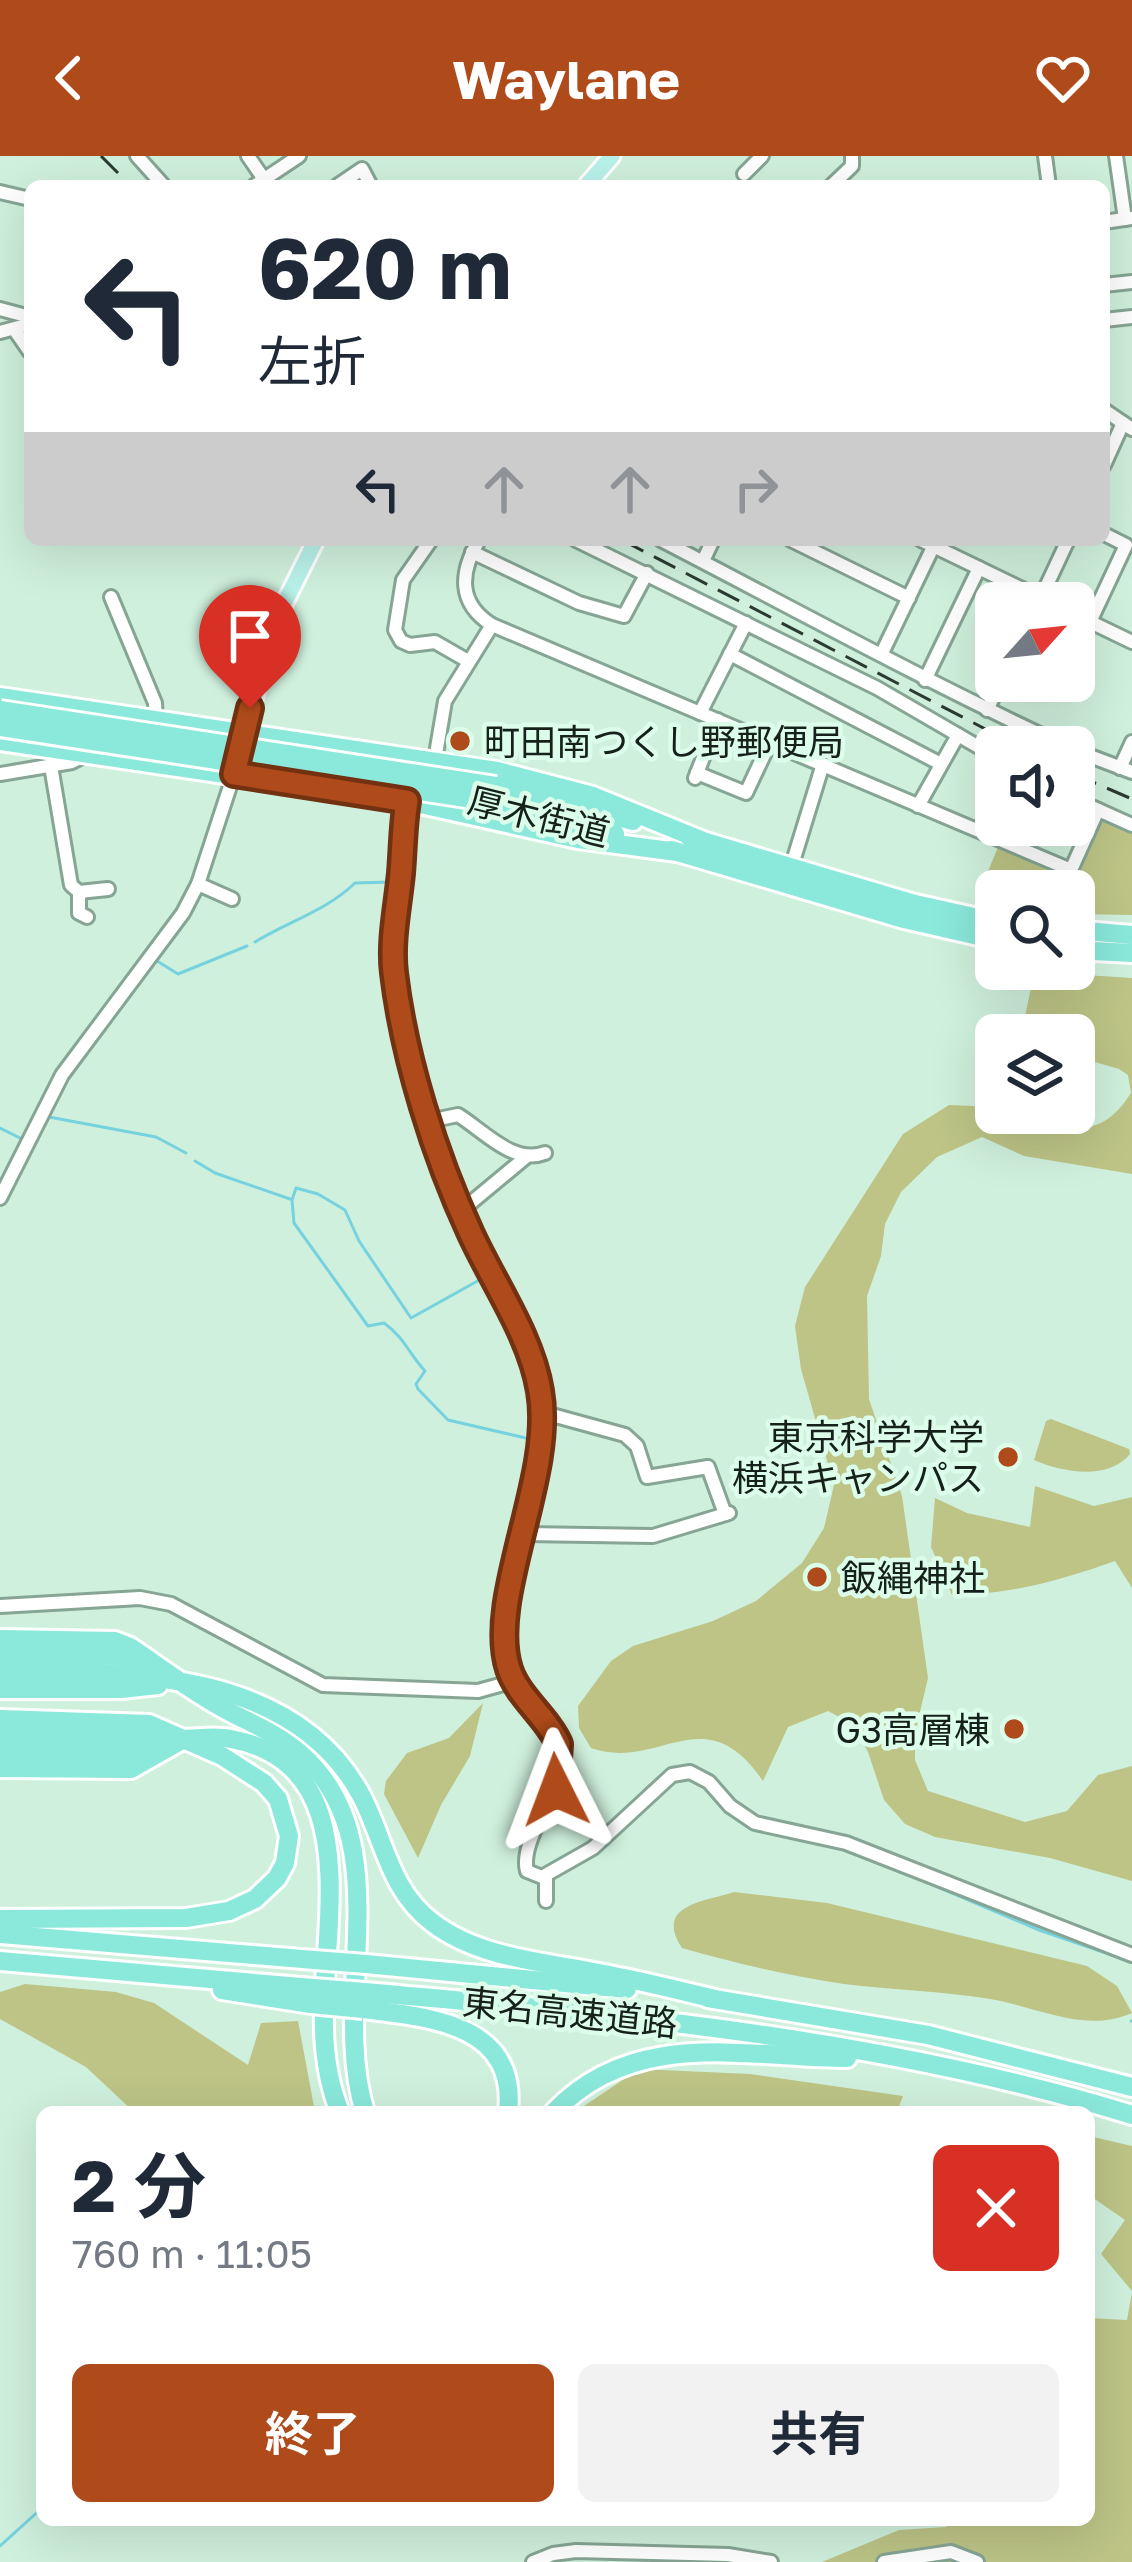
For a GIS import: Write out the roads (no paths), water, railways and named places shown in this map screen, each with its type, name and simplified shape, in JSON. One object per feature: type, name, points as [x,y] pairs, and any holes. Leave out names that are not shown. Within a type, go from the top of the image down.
[{"type":"highway","points":[[0,697],[435,760],[593,796],[701,840]]},
{"type":"highway","name":"厚木街道","points":[[0,710],[494,794],[701,840],[911,904],[975,918]]},
{"type":"highway","name":"厚木街道","points":[[0,727],[494,794],[904,919],[975,935]]},
{"type":"highway","points":[[0,741],[407,801],[578,839],[678,852]]},
{"type":"highway","points":[[399,754],[411,773],[407,801]]},
{"type":"highway","points":[[1095,931],[1126,933]]},
{"type":"highway","points":[[1095,951],[1132,953]]},
{"type":"highway","points":[[0,1640],[115,1641],[130,1647],[285,1741],[314,1766],[338,1804],[356,1863],[352,2038],[362,2106]]},
{"type":"highway","points":[[0,1654],[119,1656],[181,1682]]},
{"type":"highway","points":[[0,1672],[120,1673],[242,1696],[296,1726],[329,1754],[360,1793],[401,1889],[415,1908],[445,1932],[520,1958],[716,1999]]},
{"type":"highway","points":[[0,1689],[121,1689],[181,1682]]},
{"type":"highway","points":[[0,1719],[131,1720],[184,1739],[244,1768],[278,1799],[286,1819],[288,1849],[277,1879],[266,1891],[212,1916],[0,1919]]},
{"type":"highway","points":[[0,1736],[227,1738],[270,1754],[300,1778],[320,1812],[331,1866],[323,2033],[338,2106]]},
{"type":"highway","points":[[0,1753],[135,1753],[184,1739]]},
{"type":"highway","points":[[0,1768],[131,1768],[184,1739]]},
{"type":"highway","name":"東名高速道路","points":[[0,1934],[716,1999],[928,2035],[1132,2087]]},
{"type":"highway","name":"東名高速道路","points":[[0,1960],[364,2001],[671,2022],[899,2058],[1132,2115]]},
{"type":"highway","points":[[364,2001],[450,2024],[482,2041],[496,2056],[507,2080],[508,2106]]},
{"type":"highway","points":[[562,2106],[604,2073],[674,2053],[718,2050],[899,2058]]},
{"type":"main road","points":[[591,180],[612,156]]},
{"type":"main road","points":[[234,774],[273,626],[313,546]]},
{"type":"street","points":[[137,156],[159,180]]},
{"type":"street","points":[[267,180],[299,156]]},
{"type":"street","points":[[744,174],[762,156]]},
{"type":"street","points":[[837,180],[852,166],[852,156]]},
{"type":"street","points":[[1122,160],[1128,219]]},
{"type":"street","points":[[346,180],[362,169],[368,180]]},
{"type":"street","points":[[1110,455],[1128,426]]},
{"type":"street","points":[[1095,611],[1126,545],[1110,537]]},
{"type":"street","points":[[427,546],[403,580],[395,630],[410,645],[435,642],[468,661]]},
{"type":"street","points":[[646,573],[624,616],[579,603],[475,546],[464,588],[475,612],[492,625],[1071,870],[1098,810]]},
{"type":"street","points":[[589,546],[877,688],[975,745]]},
{"type":"street","points":[[673,546],[1021,726]]},
{"type":"street","points":[[703,561],[710,546]]},
{"type":"street","points":[[803,546],[909,598]]},
{"type":"street","points":[[882,653],[929,546]]},
{"type":"street","points":[[938,546],[1006,582]]},
{"type":"street","points":[[1051,582],[1066,546]]},
{"type":"street","points":[[926,680],[979,568]]},
{"type":"street","points":[[111,597],[155,703],[156,719]]},
{"type":"street","points":[[700,712],[746,622]]},
{"type":"street","points":[[1095,624],[1132,643]]},
{"type":"street","points":[[435,760],[440,715],[492,625]]},
{"type":"street","points":[[730,654],[941,764]]},
{"type":"street","points":[[987,710],[991,702]]},
{"type":"street","points":[[718,720],[696,776],[746,793],[770,742]]},
{"type":"street","points":[[918,806],[958,735]]},
{"type":"street","points":[[1095,758],[1126,770],[1132,742]]},
{"type":"street","points":[[17,770],[31,760],[29,745]]},
{"type":"street","points":[[0,774],[89,754]]},
{"type":"street","points":[[791,868],[823,764]]},
{"type":"street","points":[[51,766],[69,888],[79,913],[87,917]]},
{"type":"street","points":[[0,1198],[62,1075],[164,940],[198,884],[234,774]]},
{"type":"street","points":[[407,801],[393,968],[429,1121],[461,1211],[536,1373],[542,1412],[535,1487],[514,1571],[506,1638],[514,1682],[559,1744],[556,1790],[524,1861],[529,1874],[546,1876],[593,1848],[672,1775],[690,1772],[709,1782],[730,1806],[754,1822],[846,1843],[1132,1955]]},
{"type":"street","points":[[1095,809],[1132,825]]},
{"type":"street","points":[[198,884],[232,899]]},
{"type":"street","points":[[69,888],[108,889]]},
{"type":"street","points":[[429,1121],[458,1115],[504,1147],[526,1156],[545,1153]]},
{"type":"street","points":[[461,1211],[526,1156]]},
{"type":"street","points":[[524,1534],[652,1536],[728,1514],[708,1467],[647,1477],[637,1446],[625,1435],[542,1412]]},
{"type":"street","points":[[0,1606],[124,1598],[171,1604],[310,1681],[336,1685],[478,1691],[514,1682]]},
{"type":"street","points":[[546,1876],[546,1901]]},
{"type":"street","points":[[533,2562],[576,2551],[728,2554],[771,2562]]},
{"type":"street","points":[[884,2562],[951,2552],[977,2562]]},
{"type":"waterway","points":[[255,942],[320,908],[355,883],[392,882]]},
{"type":"waterway","points":[[157,961],[178,974],[247,946]]},
{"type":"waterway","points":[[49,1117],[156,1137],[186,1153]]},
{"type":"waterway","points":[[0,1128],[20,1138]]},
{"type":"waterway","points":[[195,1161],[215,1173],[290,1199]]},
{"type":"waterway","points":[[483,1278],[411,1318],[359,1241],[345,1210],[296,1188],[294,1223],[368,1326],[384,1323],[402,1340],[425,1371],[416,1384],[418,1389],[448,1420],[530,1439]]},
{"type":"waterway","points":[[893,1868],[1039,1930],[1132,1962]]},
{"type":"waterway","points":[[0,2546],[36,2513]]},
{"type":"railway","points":[[101,156],[125,180]]},
{"type":"railway","points":[[634,546],[980,726]]},
{"type":"railway","points":[[1095,783],[1132,799]]},
{"type":"place","name":"町田南つくし野郵便局","points":[[460,741]]},
{"type":"place","name":"東京科学大学 横浜キャンパス","points":[[1008,1457]]},
{"type":"place","name":"飯縄神社","points":[[817,1577]]},
{"type":"place","name":"G3高層棟","points":[[1014,1729]]}]
